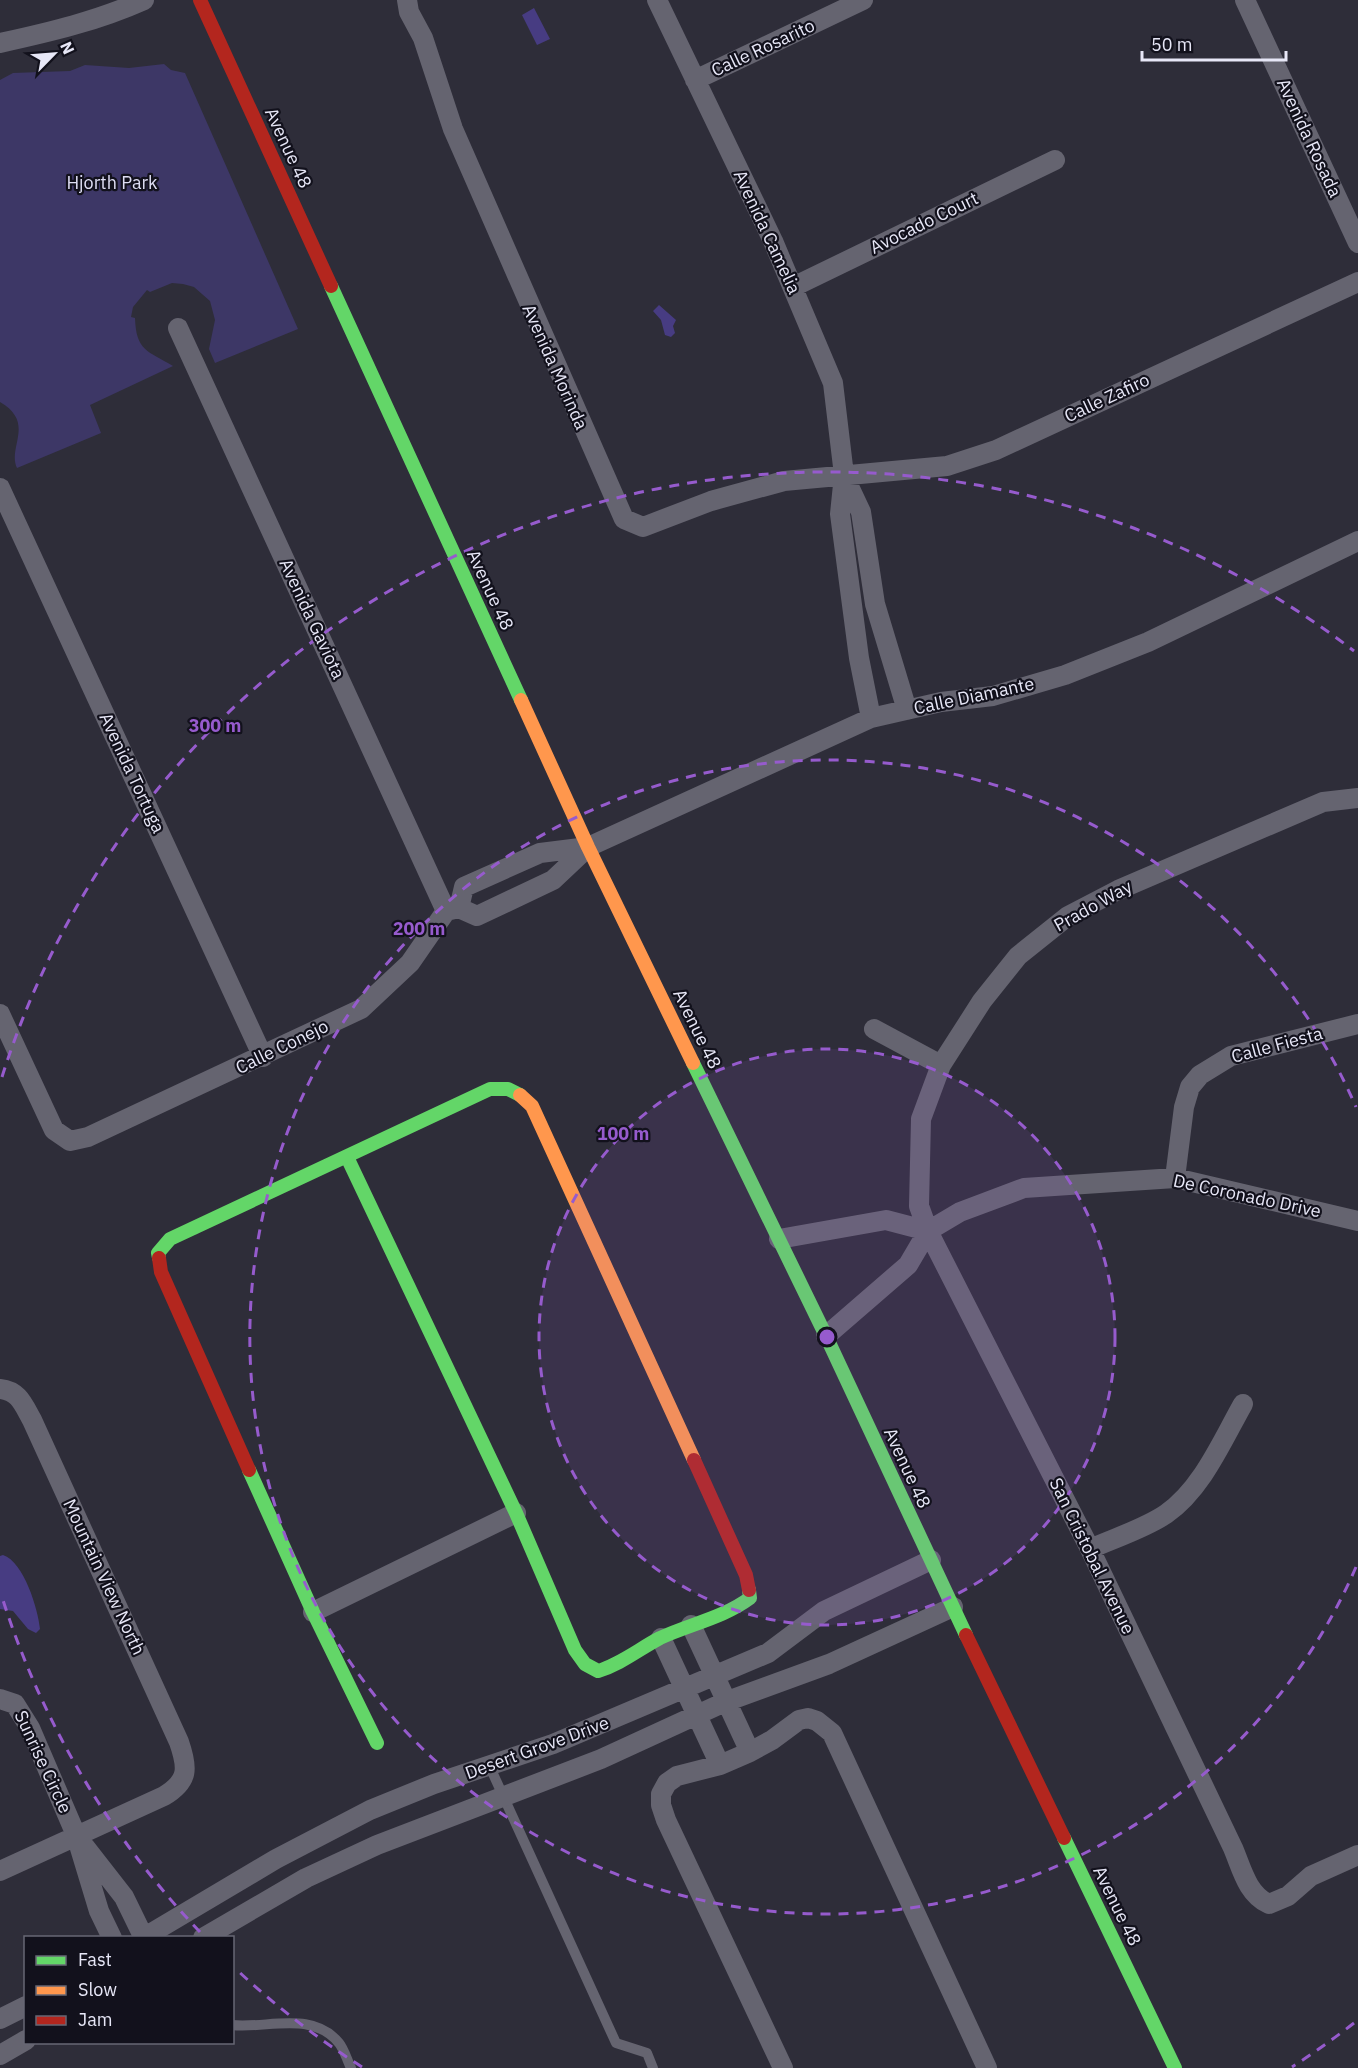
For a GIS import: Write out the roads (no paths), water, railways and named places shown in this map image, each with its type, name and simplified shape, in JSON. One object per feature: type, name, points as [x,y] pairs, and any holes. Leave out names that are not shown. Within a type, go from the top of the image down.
[{"type":"main road","name":"Avenue 48","points":[[200,0],[588,847],[826,1336],[953,1607],[1175,2068]]},
{"type":"main road","points":[[347,1157],[516,1513],[575,1650],[585,1664],[592,1670],[604,1670],[662,1638],[745,1604],[750,1598],[746,1575],[531,1106],[515,1091],[507,1088],[490,1089],[170,1239],[158,1253],[161,1272],[313,1612],[377,1743]]},
{"type":"street","points":[[0,44],[68,28],[113,14],[144,0]]},
{"type":"street","name":"Avenida Morinda","points":[[407,0],[409,12],[423,38],[457,140],[624,519],[643,527],[711,501],[784,481],[844,475]]},
{"type":"street","name":"Avenida Camelia","points":[[657,0],[793,287],[833,383],[844,475],[840,514],[855,629],[871,718]]},
{"type":"street","name":"Calle Rosarito","points":[[695,80],[863,0]]},
{"type":"street","name":"Avenida Rosada","points":[[1245,0],[1358,243]]},
{"type":"street","name":"Avocado Court","points":[[793,287],[1055,160]]},
{"type":"street","name":"Calle Zafiro","points":[[844,475],[947,466],[996,450],[1358,282]]},
{"type":"street","name":"Avenida Gaviota","points":[[178,328],[452,909]]},
{"type":"street","name":"Avenida Camelia","points":[[844,475],[861,512],[875,604],[908,710]]},
{"type":"street","name":"Avenida Tortuga","points":[[0,488],[263,1057]]},
{"type":"street","name":"Calle Diamante","points":[[588,847],[871,718],[940,702],[993,696],[1065,675],[1149,642],[1358,541]]},
{"type":"street","points":[[855,629],[881,624]]},
{"type":"street","name":"Prado Way","points":[[928,1231],[919,1206],[921,1119],[941,1065],[1002,974],[1041,935],[1068,916],[1118,890],[1323,802],[1358,798]]},
{"type":"street","points":[[452,909],[477,916],[486,912],[553,880],[588,847]]},
{"type":"street","name":"Calle Conejo","points":[[0,1014],[54,1130],[70,1141],[88,1137],[263,1057],[361,1009],[410,963],[452,909],[464,887],[540,853],[588,847]]},
{"type":"street","name":"Calle Fiesta","points":[[1175,1178],[1184,1107],[1190,1087],[1200,1075],[1231,1056],[1358,1024]]},
{"type":"street","points":[[874,1029],[941,1065]]},
{"type":"street","name":"De Coronado Drive","points":[[826,1336],[908,1265],[928,1231],[960,1212],[1024,1188],[1175,1178],[1358,1221]]},
{"type":"street","points":[[778,1239],[886,1220],[928,1231]]},
{"type":"street","name":"San Cristobal Avenue","points":[[928,1231],[1090,1549],[1233,1848],[1248,1885],[1257,1899],[1269,1904],[1288,1896],[1311,1876],[1358,1855]]},
{"type":"street","name":"Mountain View North","points":[[0,1389],[11,1390],[19,1397],[169,1720],[185,1760],[184,1777],[177,1788],[76,1835]]},
{"type":"street","points":[[1090,1549],[1166,1514],[1182,1500],[1200,1479],[1243,1404]]},
{"type":"street","points":[[313,1612],[516,1513]]},
{"type":"street","name":"Desert Grove Drive","points":[[145,1936],[276,1859],[370,1810],[553,1744],[768,1653],[824,1611],[931,1560]]},
{"type":"street","name":"Desert Grove Drive","points":[[206,1936],[306,1878],[377,1845],[601,1759],[697,1714],[781,1680],[829,1664],[953,1607]]},
{"type":"street","points":[[691,1625],[750,1752]]},
{"type":"street","points":[[662,1638],[720,1765]]},
{"type":"street","points":[[768,1653],[781,1680]]},
{"type":"street","name":"Sunrise Circle","points":[[0,1699],[15,1704],[22,1712],[76,1835],[99,1911],[111,1936]]},
{"type":"street","points":[[783,2068],[661,1805],[661,1794],[668,1783],[677,1776],[720,1765],[750,1752],[772,1740],[799,1720],[808,1718],[817,1721],[832,1733],[987,2068]]},
{"type":"street","points":[[0,1871],[76,1835]]},
{"type":"street","name":"Sunrise Circle","points":[[76,1835],[124,1897],[143,1936]]},
{"type":"street","points":[[0,2019],[24,2007]]},
{"type":"street","points":[[0,2055],[24,2041]]},
{"type":"lane","points":[[489,1766],[501,1797],[616,2043],[647,2053],[653,2068]]},
{"type":"lane","points":[[234,2025],[292,2022],[311,2026],[339,2043],[351,2068]]},
{"type":"park label","name":"Hjorth Park","points":[[112,183]]}]
